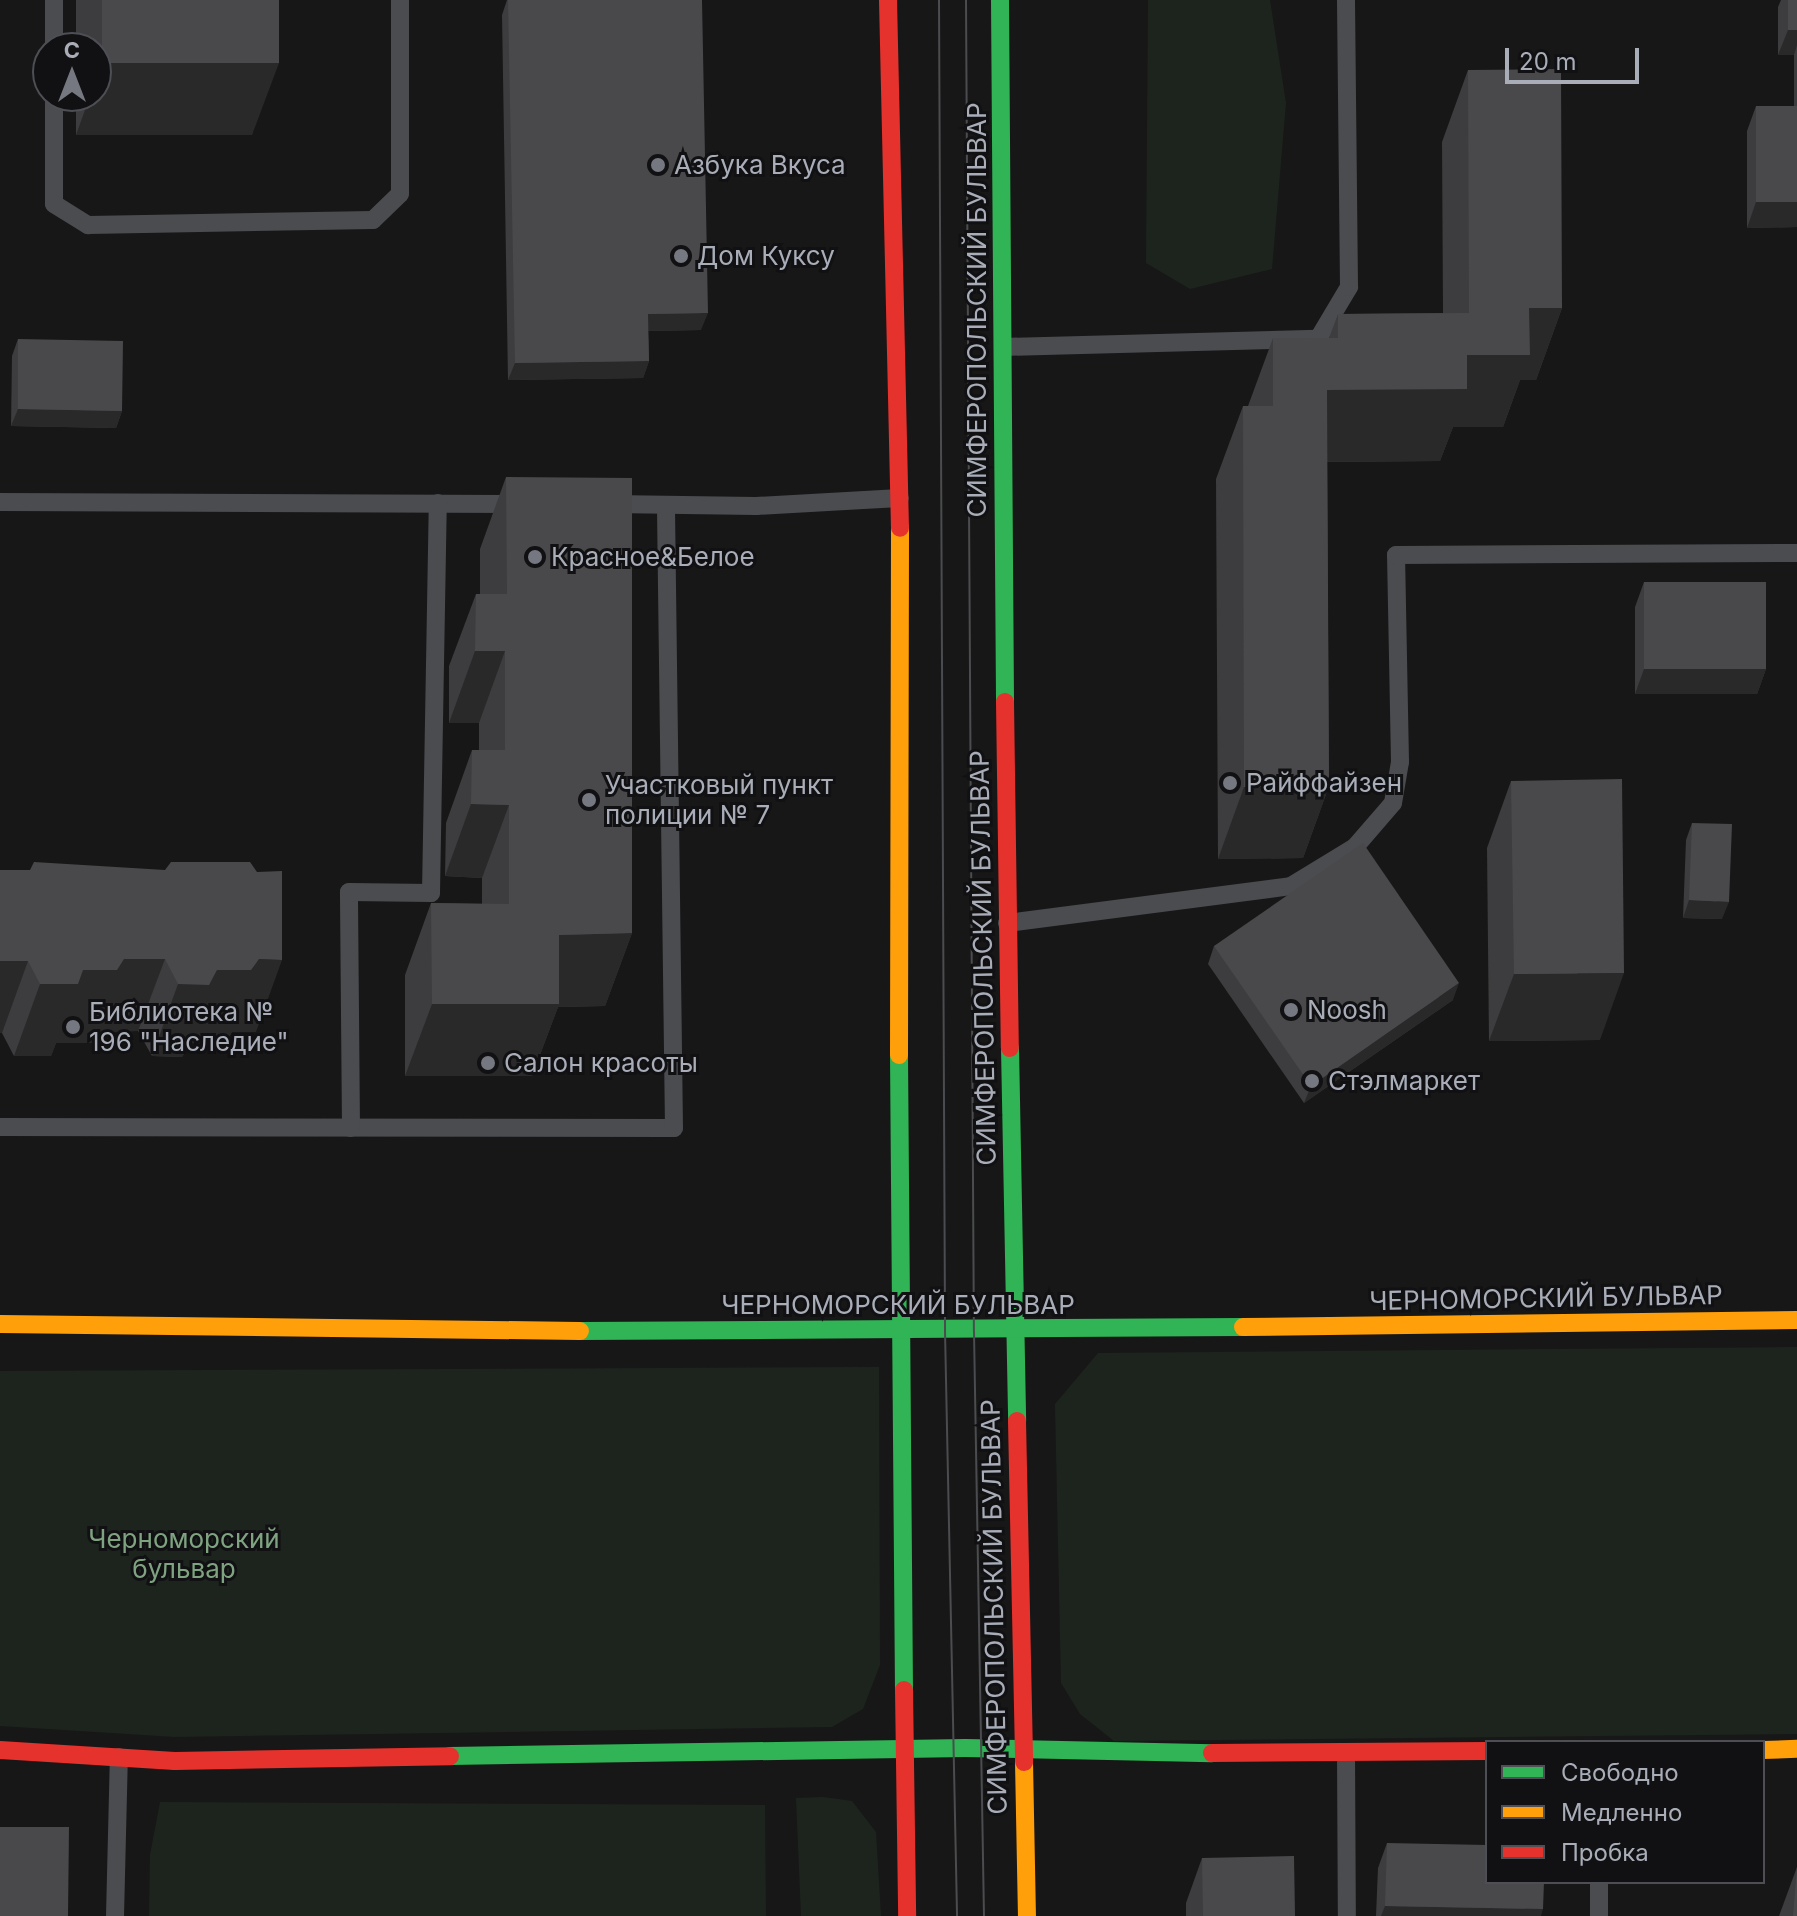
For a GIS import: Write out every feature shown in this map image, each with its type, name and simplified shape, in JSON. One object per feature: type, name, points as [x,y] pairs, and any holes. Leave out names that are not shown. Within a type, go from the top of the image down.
[{"type":"main road","points":[[888,0],[900,498],[900,1331],[907,1916]]},
{"type":"main road","name":"СИМФЕРОПОЛЬСКИЙ БУЛЬВАР","points":[[1000,0],[1007,923],[1027,1916]]},
{"type":"main road","name":"ЧЕРНОМОРСКИЙ БУЛЬВАР","points":[[0,1324],[1014,1332],[1797,1320]]},
{"type":"main road","points":[[0,1750],[175,1761],[1024,1749],[1485,1751]]},
{"type":"main road","points":[[1765,1750],[1797,1749]]},
{"type":"lane","points":[[54,0],[54,32]]},
{"type":"lane","points":[[54,112],[54,204],[88,225],[373,220],[400,194],[400,0]]},
{"type":"lane","points":[[1003,347],[1318,339],[1349,287],[1346,0]]},
{"type":"lane","points":[[590,504],[756,506],[900,498]]},
{"type":"lane","points":[[0,502],[544,504]]},
{"type":"lane","points":[[351,1128],[349,892],[431,893],[438,503]]},
{"type":"lane","points":[[0,1127],[674,1128],[666,505]]},
{"type":"lane","points":[[1007,923],[1291,886],[1355,847],[1393,803],[1400,762],[1396,555],[1797,553]]},
{"type":"lane","points":[[1346,1752],[1347,1916]]},
{"type":"lane","points":[[115,1916],[119,1757]]},
{"type":"lane","points":[[1599,1884],[1599,1916]]},
{"type":"green space","points":[[1148,0],[1270,0],[1286,103],[1272,269],[1190,289],[1146,263]]},
{"type":"green space","points":[[1797,1347],[1797,1734],[1114,1741],[1080,1714],[1061,1683],[1055,1404],[1098,1353]]},
{"type":"green space","name":"Черноморский бульвар","points":[[879,1367],[880,1665],[863,1709],[832,1727],[175,1737],[0,1726],[0,1371]]},
{"type":"green space","points":[[823,1797],[852,1801],[876,1832],[881,1916],[801,1916],[796,1798]]},
{"type":"green space","points":[[160,1802],[765,1805],[766,1916],[149,1916],[150,1855]]},
{"type":"building","points":[[102,0],[279,0],[279,63],[112,63],[112,32],[102,32]]},
{"type":"building","points":[[508,0],[702,0],[708,313],[648,314],[649,361],[515,363]]},
{"type":"building","points":[[1788,0],[1797,0],[1797,30],[1788,30]]},
{"type":"building","points":[[1561,69],[1562,308],[1529,308],[1530,355],[1467,355],[1467,389],[1327,390],[1329,786],[1244,787],[1243,406],[1273,406],[1273,338],[1338,338],[1338,314],[1469,313],[1468,70]]},
{"type":"building","points":[[1756,106],[1797,106],[1797,202],[1756,202]]},
{"type":"building","points":[[18,339],[123,341],[122,411],[18,409]]},
{"type":"building","points":[[506,477],[632,478],[632,933],[559,935],[559,1004],[432,1004],[431,903],[509,904],[509,805],[471,804],[472,750],[505,750],[505,651],[475,651],[476,594],[507,594]]},
{"type":"building","points":[[1644,582],[1766,582],[1766,669],[1644,669]]},
{"type":"building","points":[[1622,779],[1624,973],[1514,974],[1511,781]]},
{"type":"building","points":[[1692,823],[1732,824],[1729,902],[1689,900]]},
{"type":"building","points":[[1363,843],[1459,983],[1311,1086],[1214,946]]},
{"type":"building","points":[[34,862],[165,870],[171,862],[250,862],[257,872],[282,871],[282,960],[259,959],[251,970],[217,970],[209,985],[178,984],[165,959],[124,959],[117,970],[83,970],[78,984],[40,984],[28,961],[0,961],[0,870],[30,870]]},
{"type":"building","points":[[0,1827],[69,1827],[68,1916],[0,1916]]},
{"type":"building","points":[[1387,1843],[1485,1845],[1485,1884],[1544,1884],[1543,1909],[1385,1906]]},
{"type":"building","points":[[1294,1856],[1295,1916],[1203,1916],[1202,1858]]},
{"type":"building","points":[[1797,1867],[1797,1916],[1793,1916]]},
{"type":"tram line","points":[[939,0],[945,1331],[957,1916]]},
{"type":"tram line","points":[[966,0],[974,1332],[984,1916]]},
{"type":"traffic: fast","points":[[1000,0],[1005,702]]},
{"type":"traffic: fast","points":[[1010,1048],[1017,1421]]},
{"type":"traffic: fast","points":[[899,1055],[904,1690]]},
{"type":"traffic: fast","points":[[580,1331],[1243,1327]]},
{"type":"traffic: fast","points":[[450,1756],[965,1748],[1212,1753]]},
{"type":"traffic: slow","points":[[899,1055],[900,528]]},
{"type":"traffic: slow","points":[[1243,1327],[1797,1320]]},
{"type":"traffic: slow","points":[[0,1324],[580,1331]]},
{"type":"traffic: slow","points":[[1765,1750],[1797,1749]]},
{"type":"traffic: slow","points":[[1024,1762],[1027,1916]]},
{"type":"traffic: jam","points":[[888,0],[900,528]]},
{"type":"traffic: jam","points":[[1005,702],[1010,1048]]},
{"type":"traffic: jam","points":[[1017,1421],[1024,1762]]},
{"type":"traffic: jam","points":[[904,1690],[907,1916]]},
{"type":"traffic: jam","points":[[0,1750],[175,1761],[450,1756]]},
{"type":"traffic: jam","points":[[1212,1753],[1485,1751]]},
{"type":"place","name":"Азбука Вкуса","points":[[658,165]]},
{"type":"place","name":"Дом Куксу","points":[[681,256]]},
{"type":"place","name":"Красное&Белое","points":[[535,557]]},
{"type":"place","name":"Райффайзен","points":[[1230,783]]},
{"type":"place","name":"Участковый пункт полиции № 7","points":[[589,800]]},
{"type":"place","name":"Noosh","points":[[1291,1010]]},
{"type":"place","name":"Библиотека № 196 \"Наследие\"","points":[[73,1027]]},
{"type":"place","name":"Салон красоты","points":[[488,1063]]},
{"type":"place","name":"Стэлмаркет","points":[[1312,1081]]}]
